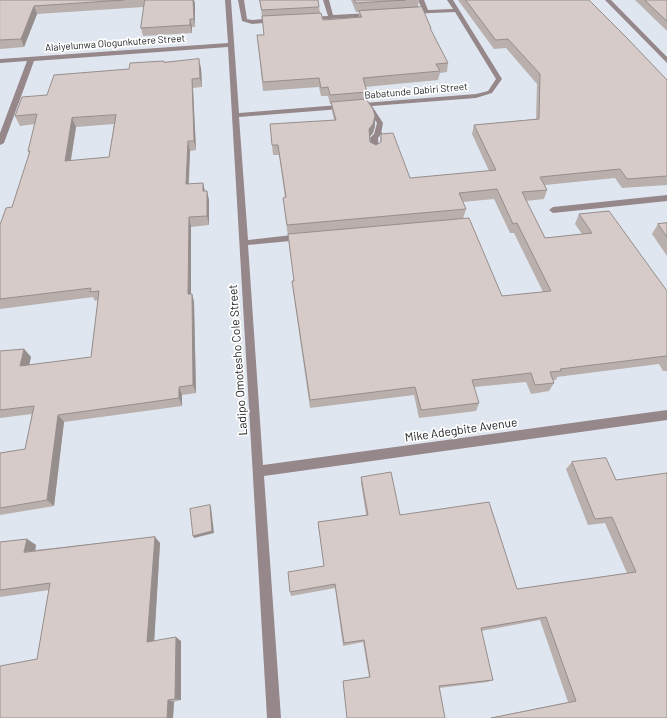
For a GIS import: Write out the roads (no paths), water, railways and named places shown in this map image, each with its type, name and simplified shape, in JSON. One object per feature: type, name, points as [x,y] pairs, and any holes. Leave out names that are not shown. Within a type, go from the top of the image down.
[{"type":"street","name":"Ladipo Omotesho Cole Street","points":[[228,0],[274,718]]},
{"type":"street","points":[[241,0],[244,20],[252,22],[283,20]]},
{"type":"street","points":[[326,0],[331,17]]},
{"type":"street","points":[[421,0],[426,12]]},
{"type":"street","name":"Babatunde Dabiri Street","points":[[235,115],[476,96],[490,92],[499,79],[450,0]]},
{"type":"street","points":[[608,0],[667,61]]},
{"type":"street","points":[[402,13],[456,10]]},
{"type":"street","points":[[299,19],[379,14]]},
{"type":"street","name":"Alaiyelunwa Ologunkutere Street","points":[[0,61],[230,45]]},
{"type":"street","points":[[0,143],[31,59]]},
{"type":"street","points":[[368,105],[380,123],[378,134],[374,138],[375,151]]},
{"type":"street","points":[[553,210],[667,198]]},
{"type":"street","points":[[243,242],[313,236]]},
{"type":"street","name":"Mike Adegbite Avenue","points":[[258,470],[667,415]]}]
